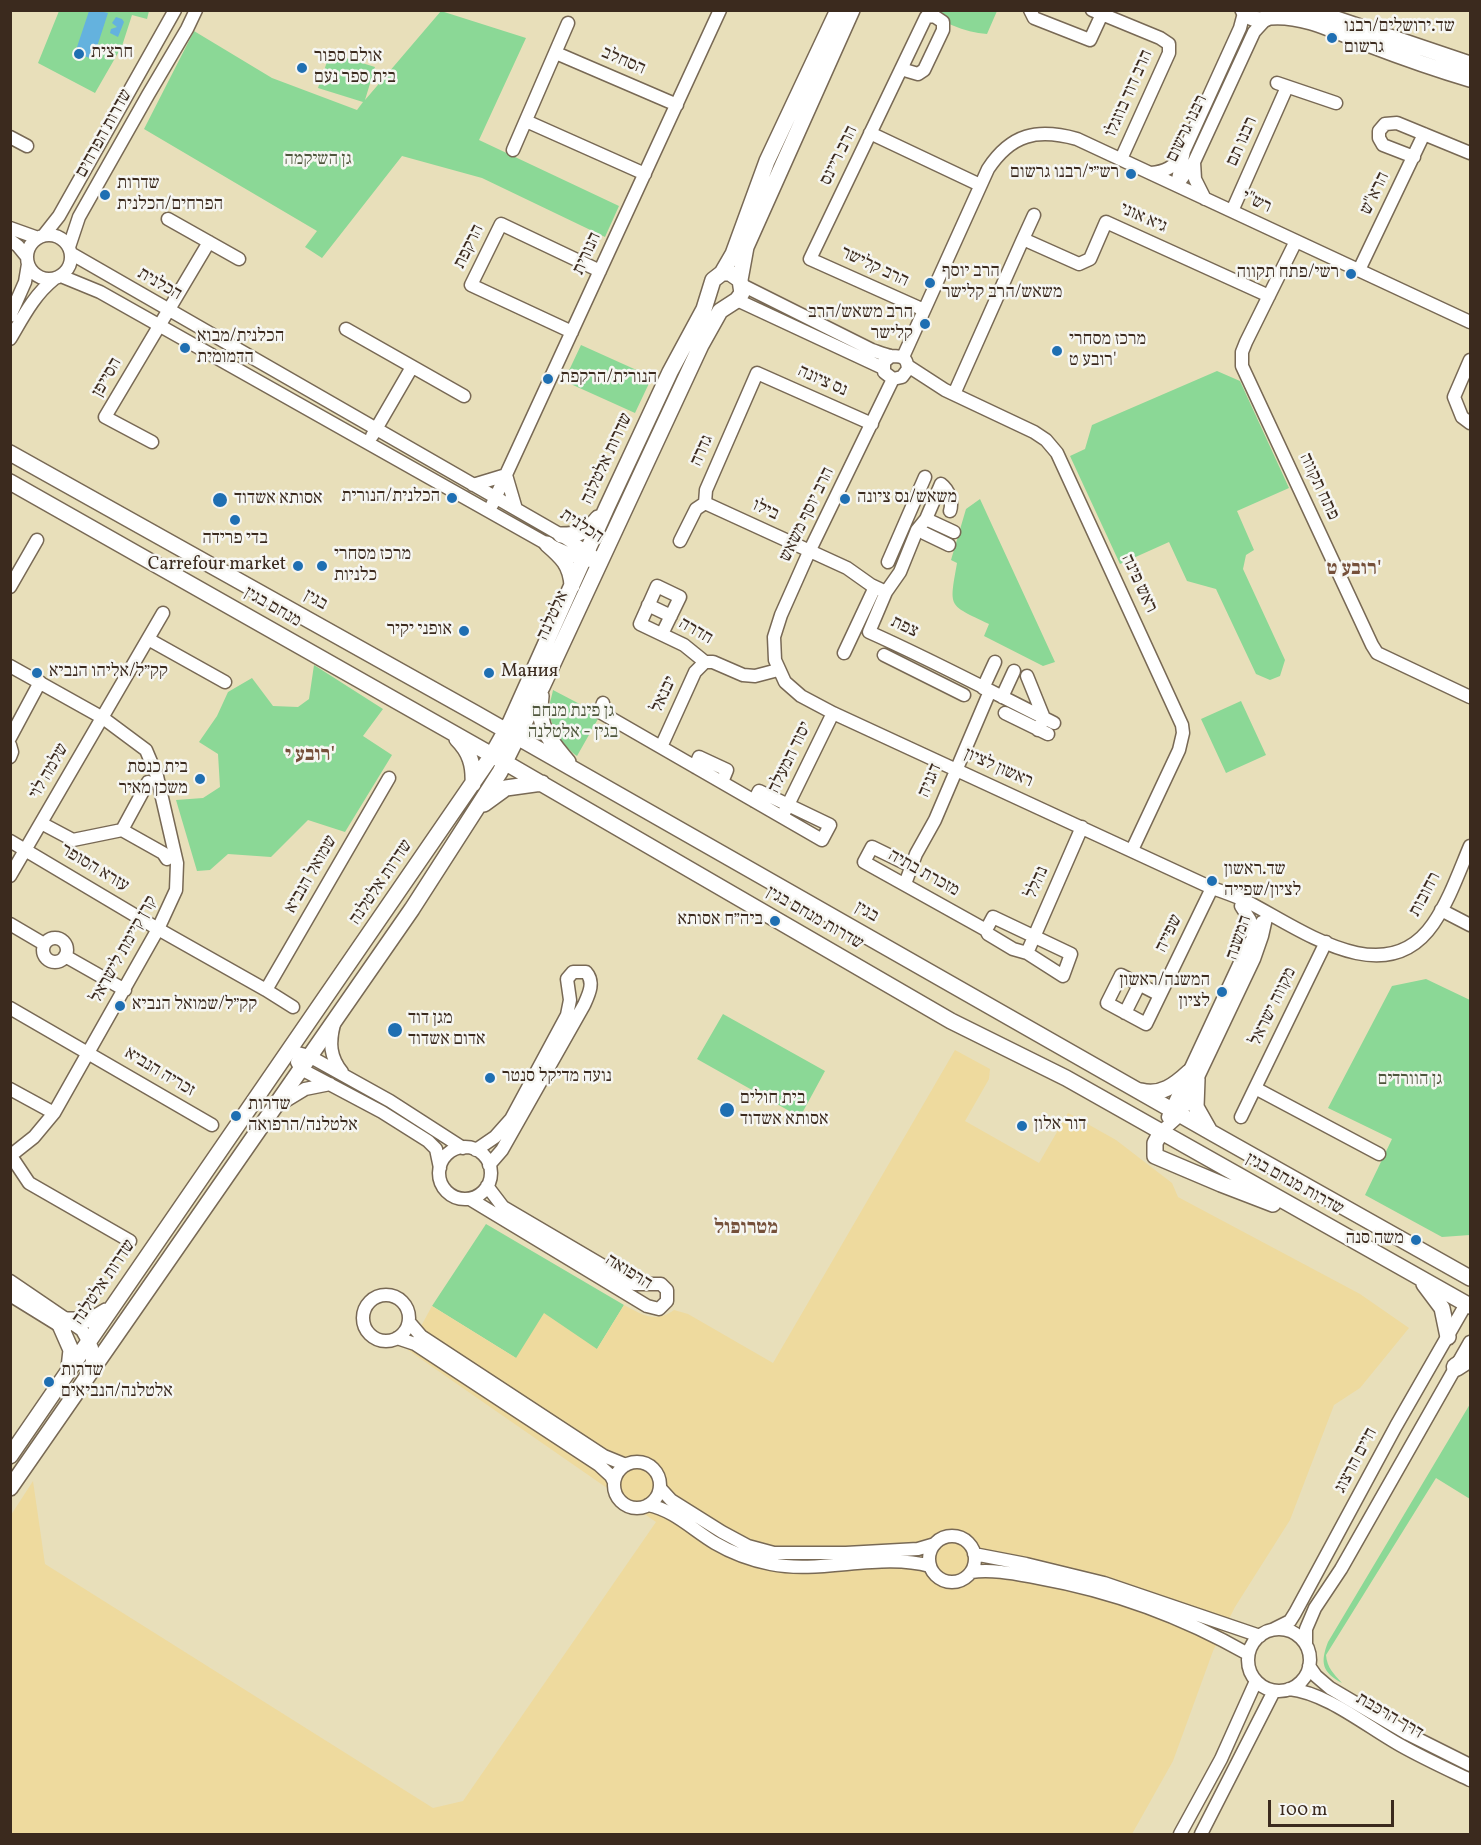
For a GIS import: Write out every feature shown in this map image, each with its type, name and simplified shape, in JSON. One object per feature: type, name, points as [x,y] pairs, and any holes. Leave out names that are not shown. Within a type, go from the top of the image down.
[{"type":"main road","points":[[838,10],[767,161],[733,254],[722,273],[713,280],[712,295],[719,302],[733,302],[742,293],[741,283],[746,247],[852,10]]},
{"type":"main road","points":[[1310,10],[1470,64]]},
{"type":"main road","points":[[1244,12],[1251,18],[1293,17],[1412,61],[1470,79]]},
{"type":"main road","points":[[722,273],[730,273],[741,283]]},
{"type":"main road","name":"שדרות אלטלנה","points":[[512,734],[607,507],[670,372],[704,309],[711,290]]},
{"type":"main road","name":"שדרות אלטלנה","points":[[601,562],[701,345],[717,316],[733,302]]},
{"type":"main road","name":"בגין","points":[[10,453],[512,734]]},
{"type":"main road","name":"מנחם בגין","points":[[10,482],[452,732]]},
{"type":"main road","points":[[561,535],[584,532],[607,507]]},
{"type":"main road","points":[[547,544],[568,565],[572,587]]},
{"type":"main road","name":"אלטלנה","points":[[542,687],[601,562]]},
{"type":"main road","points":[[542,687],[540,708],[542,728],[573,769]]},
{"type":"main road","name":"שדרות אלטלנה","points":[[10,1488],[412,909],[475,812],[512,734],[542,687]]},
{"type":"main road","points":[[452,732],[465,747],[472,761],[473,784]]},
{"type":"main road","name":"שדרות מנחם בגין","points":[[452,732],[951,1021],[1066,1078],[1418,1277],[1469,1303]]},
{"type":"main road","points":[[512,734],[573,769]]},
{"type":"main road","name":"שדרות אלטלנה","points":[[10,1456],[473,784],[499,759]]},
{"type":"main road","name":"בגין","points":[[573,769],[1139,1090]]},
{"type":"main road","points":[[475,812],[506,788],[542,783]]},
{"type":"main road","points":[[1139,1090],[1152,1093],[1165,1090],[1193,1076],[1196,1107],[1203,1122],[1214,1134]]},
{"type":"main road","name":"שדרות מנחם בגין","points":[[1139,1090],[1214,1134],[1463,1268],[1470,1278]]},
{"type":"main road","points":[[1161,1132],[1155,1149],[1155,1155],[1159,1158],[1221,1184],[1311,1217]]},
{"type":"main road","points":[[1418,1277],[1442,1308],[1448,1337]]},
{"type":"main road","points":[[69,1371],[71,1350],[63,1323],[91,1320],[105,1312],[115,1302]]},
{"type":"street","name":"שדרות הפרחים","points":[[41,236],[50,229],[70,197],[175,10]]},
{"type":"street","name":"שדרות הפרחים","points":[[71,251],[79,217],[188,29],[196,10]]},
{"type":"street","name":"הנורית","points":[[489,512],[720,10]]},
{"type":"street","name":"הרב דוד בוזגלו","points":[[1030,10],[1034,18],[1090,40],[1097,13],[1160,38],[1169,44],[1169,53],[1121,159]]},
{"type":"street","name":"רבנו גרשום","points":[[1177,185],[1184,151],[1240,28],[1244,12]]},
{"type":"street","name":"הרב ריינס","points":[[810,259],[870,134],[901,69],[926,17],[933,16],[943,22],[943,30],[924,70],[918,74],[901,69]]},
{"type":"street","name":"רבנו גרשום","points":[[1177,185],[1194,162],[1254,32],[1270,16]]},
{"type":"street","points":[[513,150],[568,23]]},
{"type":"street","name":"הסחלב","points":[[556,53],[677,105]]},
{"type":"street","name":"רבנו תם","points":[[1232,211],[1282,85],[1336,103]]},
{"type":"street","points":[[526,121],[645,174]]},
{"type":"street","points":[[1414,157],[1383,145],[1379,138],[1379,131],[1385,124],[1391,122],[1470,153]]},
{"type":"street","points":[[870,134],[980,184]]},
{"type":"street","name":"רש\"י","points":[[1023,137],[1035,134],[1062,135],[1077,139],[1470,322]]},
{"type":"street","name":"הרא\"ש","points":[[1359,270],[1424,134]]},
{"type":"street","points":[[10,137],[27,146]]},
{"type":"street","name":"הרב יוסף משאש","points":[[900,360],[980,184],[998,154],[1008,145],[1023,137]]},
{"type":"street","points":[[1151,173],[1168,170],[1178,161],[1184,151]]},
{"type":"street","points":[[1194,162],[1195,179],[1205,199]]},
{"type":"street","points":[[950,392],[1034,215]]},
{"type":"street","points":[[168,219],[239,259]]},
{"type":"street","name":"גיא אוני","points":[[1023,239],[1079,264],[1090,259],[1106,222],[1269,296]]},
{"type":"street","name":"הרקפת","points":[[572,332],[471,285],[501,224],[600,271]]},
{"type":"street","points":[[10,228],[25,235],[56,236],[61,238],[71,251],[70,267],[46,285],[30,305],[10,339]]},
{"type":"street","points":[[10,316],[25,282],[30,246],[41,236]]},
{"type":"street","points":[[10,240],[18,246],[31,270],[41,278],[58,278]]},
{"type":"street","name":"פתח תקווה","points":[[1296,241],[1246,342],[1242,352],[1242,366],[1377,653],[1470,697]]},
{"type":"street","name":"הסייפן","points":[[152,442],[105,417],[209,242]]},
{"type":"street","name":"הכלנית","points":[[71,251],[168,310],[561,535],[586,556]]},
{"type":"street","name":"הרב קלישר","points":[[810,259],[924,310]]},
{"type":"street","name":"הכלנית","points":[[58,278],[87,285],[547,544],[601,562]]},
{"type":"street","name":"ראש פינה","points":[[741,283],[872,350],[900,360],[950,392],[1018,424],[1053,446],[1178,714],[1184,733],[1182,742],[1132,850]]},
{"type":"street","points":[[733,302],[884,368],[886,375],[896,379]]},
{"type":"street","points":[[346,329],[464,396]]},
{"type":"street","name":"הרב יוסף משאש","points":[[884,368],[886,359],[900,360]]},
{"type":"street","name":"הרב יוסף משאש","points":[[778,670],[773,651],[775,632],[809,552],[872,424],[896,379],[907,372],[900,360]]},
{"type":"street","points":[[1470,360],[1454,398],[1462,417],[1470,423]]},
{"type":"street","points":[[367,443],[412,367]]},
{"type":"street","name":"נס ציונה","points":[[757,373],[872,424]]},
{"type":"street","name":"גדרה","points":[[680,541],[696,509],[705,503],[706,490],[757,373]]},
{"type":"street","name":"ראש פינה","points":[[896,379],[950,392]]},
{"type":"street","points":[[473,484],[506,475],[516,509]]},
{"type":"street","points":[[844,653],[880,589],[900,572],[915,529],[925,477]]},
{"type":"street","points":[[888,562],[926,519],[940,484],[945,487],[951,501],[950,511]]},
{"type":"street","name":"בילו","points":[[705,503],[853,572],[880,589]]},
{"type":"street","points":[[915,529],[943,543],[949,530],[926,519]]},
{"type":"street","points":[[10,587],[37,540]]},
{"type":"street","name":"חדרה","points":[[662,634],[680,597],[657,586],[640,624],[691,649],[705,662],[713,662],[738,673],[751,676],[778,670]]},
{"type":"street","name":"צפת","points":[[880,589],[869,632],[1002,697],[1046,726]]},
{"type":"street","name":"חדרה","points":[[648,605],[671,616]]},
{"type":"street","name":"שלמה לוי","points":[[10,876],[163,614]]},
{"type":"street","points":[[148,639],[225,682]]},
{"type":"street","name":"צפת","points":[[884,655],[964,695]]},
{"type":"street","name":"צפת","points":[[924,675],[930,660]]},
{"type":"street","name":"יבנאל","points":[[661,747],[697,669],[705,662]]},
{"type":"street","points":[[986,689],[995,662]]},
{"type":"street","name":"קרן קיימת לישראל","points":[[10,666],[103,718],[146,750],[157,776],[176,856],[178,880],[173,898],[158,929],[54,1113],[34,1137],[11,1156]]},
{"type":"street","name":"ראשון לציון","points":[[778,670],[785,682],[795,691],[833,713],[1212,888],[1240,898],[1267,914],[1326,942],[1360,955],[1385,956],[1401,952]]},
{"type":"street","points":[[1002,697],[1014,671]]},
{"type":"street","points":[[1027,676],[1046,726]]},
{"type":"street","points":[[10,738],[40,682]]},
{"type":"street","name":"דגניה","points":[[905,884],[911,866],[956,770],[986,689]]},
{"type":"street","points":[[603,703],[600,712],[783,818],[822,840],[830,825],[759,791],[754,801]]},
{"type":"street","name":"יסוד המעלה","points":[[783,818],[833,713]]},
{"type":"street","points":[[1005,713],[1046,726]]},
{"type":"street","points":[[10,745],[12,752],[10,757]]},
{"type":"street","name":"שמואל הנביא","points":[[266,990],[389,778]]},
{"type":"street","points":[[122,830],[148,782]]},
{"type":"street","points":[[42,823],[73,840],[122,830],[165,856]]},
{"type":"street","name":"נהלל","points":[[1027,953],[1082,827]]},
{"type":"street","name":"עזרא הסופר","points":[[10,841],[158,929]]},
{"type":"street","name":"רחובות","points":[[1401,952],[1422,937],[1441,910],[1470,846]]},
{"type":"street","name":"מזכרת בתיה","points":[[911,866],[872,847],[864,862],[986,930],[987,934],[1013,949],[1027,953],[1037,962],[1063,976],[1071,954],[993,917],[986,930]]},
{"type":"street","name":"ראשון לציון","points":[[1212,888],[1224,898],[1267,914]]},
{"type":"street","name":"שפייה","points":[[1125,1013],[1146,1024],[1212,888]]},
{"type":"street","points":[[1241,906],[1257,937],[1275,929],[1292,926]]},
{"type":"street","points":[[1441,910],[1470,925]]},
{"type":"street","name":"המשנה","points":[[1161,1132],[1176,1112],[1267,914]]},
{"type":"street","points":[[10,924],[45,944],[50,939],[60,940],[66,949],[65,956],[125,990]]},
{"type":"street","points":[[158,929],[294,1007]]},
{"type":"street","name":"מקווה ישראל","points":[[1241,1118],[1326,942]]},
{"type":"street","points":[[476,1150],[495,1137],[511,1119],[567,1015],[570,1000],[567,979],[573,972],[586,972],[591,983],[584,1005],[502,1150],[489,1166]]},
{"type":"street","points":[[1139,985],[1125,1013],[1107,1003],[1121,975],[1160,995]]},
{"type":"street","name":"זכריה הנביא","points":[[10,1008],[212,1125]]},
{"type":"street","points":[[334,1020],[330,1040],[331,1052],[337,1066],[345,1076]]},
{"type":"street","points":[[290,1051],[330,1084],[382,1112],[428,1141],[436,1149],[440,1181],[446,1191],[454,1197],[470,1199],[487,1186],[490,1180],[489,1166],[482,1154],[476,1150],[463,1148],[390,1101],[345,1076],[305,1062]]},
{"type":"street","points":[[274,1108],[305,1089],[330,1084]]},
{"type":"street","points":[[1255,1088],[1379,1154]]},
{"type":"street","points":[[10,1089],[54,1113]]},
{"type":"street","points":[[440,1168],[448,1154],[463,1148]]},
{"type":"street","points":[[11,1156],[29,1183],[130,1241]]},
{"type":"street","name":"הרפואה","points":[[470,1199],[647,1306],[659,1309],[667,1301],[667,1290],[660,1284],[634,1284],[503,1207],[487,1186]]},
{"type":"street","points":[[10,1281],[63,1323]]},
{"type":"street","points":[[10,1295],[63,1323],[82,1330],[89,1341],[93,1355],[87,1377]]},
{"type":"street","points":[[409,1322],[405,1331],[397,1338],[388,1341],[379,1340],[367,1332],[363,1320],[367,1304],[376,1297],[393,1296],[403,1302],[409,1322],[421,1336],[604,1456],[626,1465]]},
{"type":"street","name":"חיים הרצוג","points":[[1274,1629],[1290,1621],[1295,1613],[1396,1426],[1469,1303]]},
{"type":"street","points":[[89,1341],[102,1340],[120,1329]]},
{"type":"street","points":[[397,1338],[415,1344],[598,1465],[611,1476],[617,1495],[622,1502],[632,1507],[648,1505],[664,1510],[728,1550],[772,1564],[804,1567],[902,1562],[930,1566]]},
{"type":"street","points":[[1306,1645],[1306,1629],[1315,1608],[1363,1532],[1463,1362],[1470,1342]]},
{"type":"street","points":[[614,1482],[618,1472],[626,1465],[636,1461],[653,1467],[659,1477],[660,1488],[656,1498],[648,1505]]},
{"type":"street","points":[[660,1488],[672,1500],[722,1532],[748,1546],[774,1553],[846,1553],[918,1549],[935,1545]]},
{"type":"street","points":[[957,1538],[967,1542],[974,1554],[974,1566],[962,1580],[946,1581],[936,1576],[930,1566],[930,1555],[935,1545],[942,1539],[957,1538]]},
{"type":"street","points":[[974,1554],[1026,1563],[1104,1583],[1260,1636]]},
{"type":"street","points":[[971,1572],[1001,1571],[1095,1590],[1202,1629],[1248,1654]]},
{"type":"street","points":[[1274,1629],[1293,1632],[1306,1645],[1309,1652],[1309,1666],[1305,1676],[1298,1684],[1289,1689],[1274,1691],[1256,1681],[1248,1664],[1248,1654],[1251,1645],[1260,1636],[1274,1629]]},
{"type":"street","name":"דרך הרכבת","points":[[1309,1666],[1316,1676],[1330,1688],[1408,1734],[1470,1764]]},
{"type":"street","points":[[1180,1834],[1221,1759],[1256,1681]]},
{"type":"street","name":"דרך הרכבת","points":[[1289,1689],[1308,1692],[1401,1746],[1470,1780]]},
{"type":"street","points":[[1201,1834],[1231,1779],[1253,1728],[1274,1691]]},
{"type":"green space","name":"חרצית","points":[[59,11],[149,11],[147,19],[132,15],[122,46],[95,93],[38,63]]},
{"type":"green space","name":"גן השיקמה","points":[[441,11],[526,38],[479,140],[619,206],[605,237],[482,178],[402,156],[322,258],[305,247],[317,231],[144,129],[194,31],[272,78],[357,110],[363,102],[318,88],[330,53],[375,67],[365,100]]},
{"type":"green space","points":[[921,11],[997,11],[987,34],[961,29]]},
{"type":"green space","points":[[581,345],[652,377],[635,413],[564,381]]},
{"type":"green space","points":[[1217,371],[1240,381],[1289,488],[1237,511],[1254,550],[1246,555],[1243,569],[1285,660],[1280,676],[1270,680],[1256,674],[1216,589],[1187,581],[1169,542],[1120,564],[1070,456],[1085,449],[1092,425]]},
{"type":"green space","points":[[980,499],[1055,662],[1043,666],[984,636],[989,624],[959,608],[955,603],[953,589],[957,563],[951,560],[966,509]]},
{"type":"green space","points":[[314,665],[383,709],[363,736],[392,755],[345,832],[308,820],[271,857],[228,854],[210,870],[197,871],[176,800],[203,798],[220,787],[218,754],[199,742],[217,716],[228,692],[252,678],[273,706],[298,707],[309,699]]},
{"type":"green space","name":"גן פינת מנחם בגין - אלטלנה","points":[[553,690],[593,711],[594,717],[598,719],[577,756],[563,742],[552,723],[549,705]]},
{"type":"green space","points":[[1241,701],[1266,755],[1226,773],[1201,719]]},
{"type":"green space","name":"גן הוורדים","points":[[1426,979],[1470,1000],[1470,1235],[1442,1237],[1365,1195],[1392,1139],[1328,1108],[1392,986]]},
{"type":"green space","points":[[723,1014],[825,1071],[800,1117],[697,1059]]},
{"type":"green space","points":[[486,1224],[624,1305],[597,1349],[516,1358],[432,1306]]},
{"type":"green space","points":[[1470,1404],[1470,1499],[1436,1478],[1326,1655],[1329,1667],[1342,1683],[1330,1675],[1324,1666],[1328,1642]]},
{"type":"sand","points":[[955,1050],[990,1069],[989,1079],[965,1121],[1039,1163],[1068,1113],[1116,1140],[1172,1183],[1178,1197],[1360,1294],[1409,1328],[1360,1388],[1334,1405],[1290,1520],[1235,1607],[1213,1651],[1173,1761],[1132,1834],[11,1834],[11,1515],[33,1481],[45,1564],[433,1808],[463,1801],[656,1522],[408,1350],[432,1306],[516,1358],[544,1313],[597,1349],[624,1305],[636,1312],[654,1317],[674,1310],[688,1314],[773,1363]]},
{"type":"water","points":[[89,11],[108,13],[93,59],[75,53]]},
{"type":"water","points":[[116,17],[124,22],[118,37],[110,33],[111,29],[117,27],[112,23]]},
{"type":"place","name":"שד.ירושלים/רבנו גרשום","points":[[1332,38]]},
{"type":"place","name":"חרצית","points":[[79,54]]},
{"type":"place","name":"אולם ספור בית ספר נעם","points":[[302,68]]},
{"type":"place","name":"רש״י/רבנו גרשום","points":[[1131,174]]},
{"type":"place","name":"שדרות הפרחים/הכלנית","points":[[105,195]]},
{"type":"place","name":"רשי/פתח תקווה","points":[[1351,274]]},
{"type":"place","name":"הרב יוסף משאש/הרב קלישר","points":[[930,283]]},
{"type":"place","name":"הרב משאש/הרב קלישר","points":[[925,324]]},
{"type":"place","name":"הכלנית/מבוא הדמומית","points":[[185,348]]},
{"type":"place","name":"מרכז מסחרי רובע ט'","points":[[1057,351]]},
{"type":"place","name":"הנורית/הרקפת","points":[[548,379]]},
{"type":"place","name":"הכלנית/הנורית","points":[[452,498]]},
{"type":"place","name":"משאש/נס ציונה","points":[[845,499]]},
{"type":"place","name":"אסותא אשדוד","points":[[220,500]]},
{"type":"place","name":"בדי פרידה","points":[[235,520]]},
{"type":"place","name":"Carrefour market","points":[[298,566]]},
{"type":"place","name":"מרכז מסחרי כלניות","points":[[322,566]]},
{"type":"place","name":"אופני יקיר","points":[[464,631]]},
{"type":"place","name":"קק״ל/אליהו הנביא","points":[[37,673]]},
{"type":"place","name":"Мания","points":[[489,673]]},
{"type":"place","name":"בית כנסת משכן מאיר","points":[[200,779]]},
{"type":"place","name":"שד.ראשון לציון/שפייה","points":[[1212,881]]},
{"type":"place","name":"ביה״ח אסותא","points":[[775,921]]},
{"type":"place","name":"המשנה/ראשון לציון","points":[[1222,992]]},
{"type":"place","name":"קק״ל/שמואל הנביא","points":[[120,1006]]},
{"type":"place","name":"מגן דוד אדום אשדוד","points":[[395,1030]]},
{"type":"place","name":"נועה מדיקל סנטר","points":[[490,1078]]},
{"type":"place","name":"בית חולים אסותא אשדוד","points":[[727,1110]]},
{"type":"place","name":"שדרות אלטלנה/הרפואה","points":[[236,1116]]},
{"type":"place","name":"דור אלון","points":[[1022,1126]]},
{"type":"place","name":"משה סנה","points":[[1416,1240]]},
{"type":"place","name":"שדרות אלטלנה/הנביאים","points":[[49,1382]]},
{"type":"district","name":"רובע ט'","points":[[1354,570]]},
{"type":"district","name":"רובע י'","points":[[310,756]]},
{"type":"district","name":"מטרופול","points":[[746,1229]]}]
